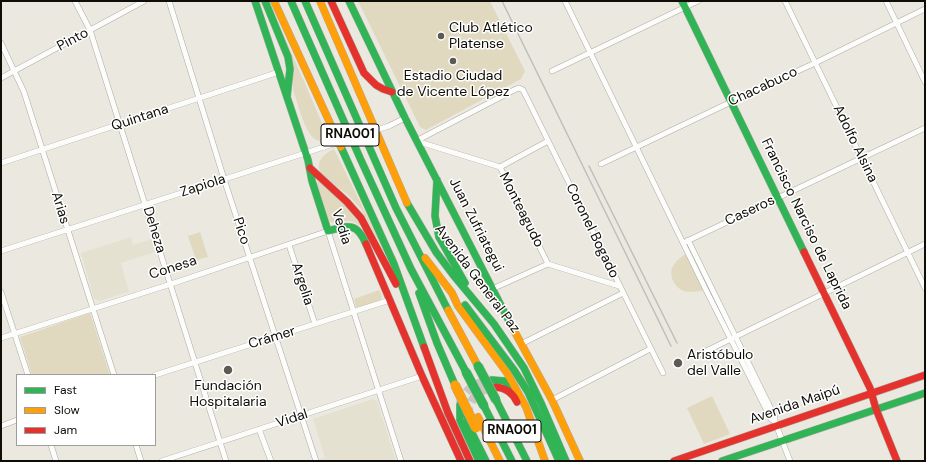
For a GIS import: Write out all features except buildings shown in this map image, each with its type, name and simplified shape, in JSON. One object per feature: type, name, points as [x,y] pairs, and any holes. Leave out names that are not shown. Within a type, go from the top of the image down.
[{"type":"main road","name":"Vedia","points":[[255,1],[306,152],[312,181],[328,231]]},
{"type":"main road","points":[[265,1],[288,57],[290,69],[287,96]]},
{"type":"main road","points":[[274,1],[353,178],[394,264],[448,414],[470,461]]},
{"type":"main road","name":"RNA001","points":[[291,1],[411,269],[512,461]]},
{"type":"main road","name":"Avenida General Paz","points":[[305,1],[409,235],[428,274],[527,461]]},
{"type":"main road","name":"Avenida General Paz","points":[[320,1],[408,206],[436,252],[484,312],[524,368],[541,403],[557,449],[566,461]]},
{"type":"main road","points":[[331,1],[364,73],[371,82],[384,90],[392,92]]},
{"type":"main road","name":"Juan Zufriategui","points":[[349,1],[416,141],[492,289],[552,400],[580,461]]},
{"type":"main road","name":"Francisco Narciso de Laprida","points":[[684,4],[872,393],[876,409],[897,461]]},
{"type":"main road","points":[[310,168],[347,202],[361,218],[417,327]]},
{"type":"main road","points":[[437,180],[434,211],[436,229],[459,273],[484,312]]},
{"type":"main road","name":"Conesa","points":[[328,231],[348,226],[358,229],[362,234],[390,300]]},
{"type":"main road","points":[[409,235],[452,293],[462,302],[514,370],[535,406],[557,449],[559,461]]},
{"type":"main road","points":[[411,269],[437,343],[457,383],[476,428],[493,461]]},
{"type":"main road","points":[[452,293],[458,306],[507,373],[518,392],[526,407],[545,461]]},
{"type":"main road","points":[[390,300],[422,376],[462,461]]},
{"type":"main road","name":"Avenida Maipú","points":[[674,461],[776,424],[925,375]]},
{"type":"main road","points":[[518,392],[504,381],[494,383],[515,397],[539,461]]},
{"type":"main road","points":[[457,383],[478,417],[500,461]]},
{"type":"main road","points":[[722,461],[925,393]]},
{"type":"main road","points":[[460,405],[460,420],[478,461]]},
{"type":"main road","points":[[467,416],[469,427],[486,461]]},
{"type":"street","name":"Deheza","points":[[75,1],[90,30],[226,461]]},
{"type":"street","name":"Pinto","points":[[1,78],[144,1]]},
{"type":"street","name":"Pico","points":[[168,1],[224,179],[316,461]]},
{"type":"street","points":[[565,1],[637,147],[686,241],[706,290],[734,338],[771,419],[776,424],[790,461]]},
{"type":"street","points":[[552,71],[684,4],[698,1]]},
{"type":"street","name":"Adolfo Alsina","points":[[785,1],[925,288]]},
{"type":"street","points":[[886,1],[925,82]]},
{"type":"street","name":"Chacabuco","points":[[601,164],[816,63],[925,9]]},
{"type":"street","name":"Arias","points":[[1,42],[24,92],[66,230],[114,374]]},
{"type":"street","name":"Quintana","points":[[1,163],[279,72]]},
{"type":"street","name":"Coronel Bogado","points":[[416,141],[516,89],[523,90],[663,373]]},
{"type":"street","name":"Zapiola","points":[[1,251],[389,126],[405,118]]},
{"type":"street","name":"Caseros","points":[[686,241],[925,128]]},
{"type":"street","name":"Monteagudo","points":[[416,141],[500,167],[548,264],[619,286]]},
{"type":"street","points":[[500,167],[548,141]]},
{"type":"street","name":"Conesa","points":[[1,338],[171,284],[328,231]]},
{"type":"street","name":"Vedia","points":[[328,231],[401,461]]},
{"type":"street","points":[[696,356],[925,244]]},
{"type":"street","name":"Argelia","points":[[289,245],[314,324]]},
{"type":"street","points":[[492,289],[548,264]]},
{"type":"street","points":[[1,292],[28,374]]},
{"type":"street","points":[[522,344],[623,293]]},
{"type":"street","name":"Crámer","points":[[156,375],[390,300]]},
{"type":"street","points":[[552,400],[650,349]]},
{"type":"street","name":"Vidal","points":[[162,461],[422,376]]},
{"type":"street","points":[[1,426],[16,420]]},
{"type":"street","points":[[259,429],[270,461]]},
{"type":"street","points":[[51,446],[56,461]]},
{"type":"street","points":[[136,446],[141,461]]},
{"type":"shaded area","points":[[269,1],[329,139],[319,141],[314,139],[304,122],[293,90],[293,76]]},
{"type":"shaded area","name":"Club Atlético Platense","points":[[358,1],[490,1],[525,71],[521,79],[426,130],[420,127]]},
{"type":"shaded area","points":[[334,149],[385,252],[361,209],[348,195],[322,175],[320,171],[319,163],[321,159],[326,153]]},
{"type":"shaded area","points":[[318,181],[343,201],[363,228],[351,221],[329,222],[317,184]]},
{"type":"shaded area","points":[[200,232],[208,257],[196,260],[188,236]]},
{"type":"shaded area","points":[[131,237],[133,245],[152,239],[155,252],[121,263],[129,292],[99,301],[94,298],[81,253]]},
{"type":"shaded area","points":[[688,253],[706,290],[687,292],[681,290],[675,285],[671,275],[672,268],[679,259]]},
{"type":"shaded area","points":[[379,290],[382,296],[381,300],[356,307],[354,299]]},
{"type":"shaded area","points":[[90,313],[110,374],[32,374],[20,337]]},
{"type":"shaded area","points":[[712,396],[730,434],[704,444],[687,408]]},
{"type":"shaded area","points":[[373,399],[377,401],[396,461],[321,461],[320,459],[325,458],[313,419]]},
{"type":"tunnel","points":[[460,404],[468,390],[481,382],[492,380]]},
{"type":"tunnel","points":[[467,415],[470,404],[480,392],[496,387]]},
{"type":"railway","points":[[502,1],[671,346]]},
{"type":"railway","points":[[589,166],[677,343]]},
{"type":"traffic: fast","points":[[255,1],[308,160],[312,181],[328,231],[341,227],[351,227],[359,232],[366,244]]},
{"type":"traffic: fast","points":[[265,1],[288,57],[290,69],[287,97]]},
{"type":"traffic: fast","points":[[291,1],[411,269],[466,372]]},
{"type":"traffic: fast","points":[[305,1],[396,208],[448,310]]},
{"type":"traffic: fast","points":[[349,1],[405,118],[511,325]]},
{"type":"traffic: fast","points":[[682,1],[804,252]]},
{"type":"traffic: fast","points":[[341,147],[394,264],[424,347]]},
{"type":"traffic: fast","points":[[437,180],[435,216],[439,237],[465,283]]},
{"type":"traffic: fast","points":[[407,203],[436,252],[494,324],[524,368],[566,461]]},
{"type":"traffic: fast","points":[[419,293],[437,343],[455,385]]},
{"type":"traffic: fast","points":[[465,305],[514,370],[528,392],[559,461]]},
{"type":"traffic: fast","points":[[478,366],[496,400]]},
{"type":"traffic: fast","points":[[466,372],[484,406]]},
{"type":"traffic: fast","points":[[492,380],[504,381],[514,388]]},
{"type":"traffic: fast","points":[[722,461],[925,393]]},
{"type":"traffic: fast","points":[[496,400],[527,461]]},
{"type":"traffic: fast","points":[[460,405],[460,420],[479,461]]},
{"type":"traffic: fast","points":[[484,406],[512,461]]},
{"type":"traffic: fast","points":[[467,416],[469,427],[486,461]]},
{"type":"traffic: slow","points":[[274,1],[341,147]]},
{"type":"traffic: slow","points":[[320,1],[407,203]]},
{"type":"traffic: slow","points":[[425,258],[452,293],[458,306],[507,373],[526,407],[545,461]]},
{"type":"traffic: slow","points":[[448,310],[478,366]]},
{"type":"traffic: slow","points":[[511,325],[552,400],[580,461]]},
{"type":"traffic: slow","points":[[455,385],[476,428]]},
{"type":"traffic: slow","points":[[478,417],[500,461]]},
{"type":"traffic: jam","points":[[331,1],[364,73],[376,85],[392,92]]},
{"type":"traffic: jam","points":[[310,168],[347,202],[361,218],[396,284]]},
{"type":"traffic: jam","points":[[366,244],[422,376],[461,461]]},
{"type":"traffic: jam","points":[[804,252],[870,388],[876,409],[897,461]]},
{"type":"traffic: jam","points":[[424,347],[448,413],[470,461]]},
{"type":"traffic: jam","points":[[674,461],[925,375]]},
{"type":"traffic: jam","points":[[496,387],[503,388],[509,392],[517,402]]},
{"type":"place","name":"Club Atlético Platense","points":[[441,36]]},
{"type":"place","name":"Estadio Ciudad de Vicente López","points":[[453,61]]},
{"type":"place","name":"Aristóbulo del Valle","points":[[678,363]]},
{"type":"place","name":"Fundación Hospitalaria","points":[[228,370]]}]
